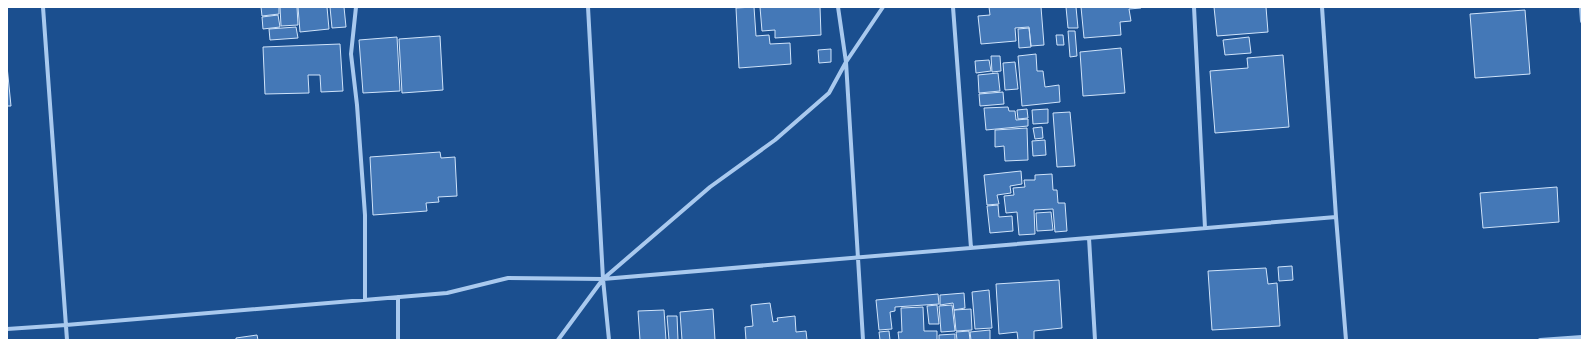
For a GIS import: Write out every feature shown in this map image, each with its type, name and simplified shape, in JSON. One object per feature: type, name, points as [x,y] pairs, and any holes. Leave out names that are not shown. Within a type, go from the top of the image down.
[{"type":"street","points":[[43,7],[67,340]]},
{"type":"street","points":[[356,7],[351,54],[357,105],[366,215],[365,300]]},
{"type":"street","points":[[588,7],[603,279],[609,340]]},
{"type":"street","points":[[838,7],[846,62],[863,340]]},
{"type":"street","points":[[558,340],[603,279],[710,187],[775,140],[829,93],[846,62],[883,7]]},
{"type":"street","points":[[953,7],[971,248]]},
{"type":"street","points":[[1194,7],[1205,228]]},
{"type":"street","points":[[1322,7],[1346,340]]},
{"type":"street","points":[[1581,7],[1582,21]]},
{"type":"street","points":[[7,328],[66,325],[216,311],[447,293],[508,278],[603,279],[1336,217]]},
{"type":"street","points":[[1089,238],[1095,340]]},
{"type":"street","points":[[398,297],[398,340]]},
{"type":"street","points":[[1540,340],[1582,337]]},
{"type":"building","points":[[261,7],[279,7],[279,14],[262,16]]},
{"type":"building","points":[[280,7],[297,7],[298,25],[281,26]]},
{"type":"building","points":[[298,7],[327,7],[329,29],[300,32]]},
{"type":"building","points":[[330,7],[344,7],[346,27],[332,28]]},
{"type":"building","points":[[754,7],[756,36],[769,35],[770,44],[790,43],[791,64],[739,68],[736,8]]},
{"type":"building","points":[[760,7],[820,7],[821,35],[775,38],[775,30],[762,31]]},
{"type":"building","points":[[989,7],[1041,7],[1044,45],[1031,46],[1029,27],[1015,28],[1016,41],[981,44],[978,16],[990,15]]},
{"type":"building","points":[[1066,7],[1076,7],[1078,28],[1068,28]]},
{"type":"building","points":[[1081,7],[1141,8],[1129,9],[1131,21],[1120,22],[1121,35],[1084,38]]},
{"type":"building","points":[[1214,7],[1266,7],[1268,32],[1217,36]]},
{"type":"building","points":[[1525,10],[1530,74],[1475,78],[1470,14]]},
{"type":"building","points":[[278,15],[280,27],[263,29],[262,17]]},
{"type":"building","points":[[296,27],[298,38],[270,40],[269,29]]},
{"type":"building","points":[[1029,28],[1031,47],[1019,48],[1018,29]]},
{"type":"building","points":[[1068,31],[1075,31],[1077,56],[1070,57]]},
{"type":"building","points":[[1056,35],[1063,35],[1064,45],[1057,45]]},
{"type":"building","points":[[440,36],[443,90],[402,93],[399,39]]},
{"type":"building","points":[[397,37],[400,91],[363,93],[359,40]]},
{"type":"building","points":[[1249,37],[1251,53],[1225,55],[1223,40]]},
{"type":"building","points":[[340,44],[343,91],[321,92],[320,75],[308,75],[309,93],[265,94],[263,47]]},
{"type":"building","points":[[1121,48],[1125,93],[1083,96],[1080,52]]},
{"type":"building","points":[[831,49],[831,62],[819,63],[818,50]]},
{"type":"building","points":[[1036,54],[1037,71],[1043,71],[1045,87],[1059,85],[1060,102],[1022,106],[1018,56]]},
{"type":"building","points":[[1283,55],[1289,127],[1215,133],[1210,71],[1248,68],[1247,58]]},
{"type":"building","points":[[991,56],[1000,56],[1001,71],[992,72]]},
{"type":"building","points":[[989,60],[991,71],[976,73],[975,61]]},
{"type":"building","points":[[1015,62],[1018,89],[1005,90],[1003,63]]},
{"type":"building","points":[[7,66],[11,106],[7,106]]},
{"type":"building","points":[[998,73],[1000,91],[979,93],[978,75]]},
{"type":"building","points":[[1003,92],[1004,104],[980,106],[979,94]]},
{"type":"building","points":[[1008,107],[1009,111],[1015,111],[1016,120],[1028,119],[1028,126],[986,130],[984,108]]},
{"type":"building","points":[[1027,109],[1028,118],[1018,119],[1017,110]]},
{"type":"building","points":[[1048,109],[1048,123],[1033,124],[1032,110]]},
{"type":"building","points":[[1070,112],[1075,166],[1057,167],[1053,113]]},
{"type":"building","points":[[1042,127],[1043,138],[1035,139],[1033,128]]},
{"type":"building","points":[[1027,128],[1028,160],[1005,161],[1004,146],[995,147],[995,130]]},
{"type":"building","points":[[1045,140],[1046,155],[1033,156],[1032,141]]},
{"type":"building","points":[[440,152],[441,158],[455,157],[457,196],[438,197],[439,202],[426,203],[427,211],[373,215],[370,157]]},
{"type":"building","points":[[1021,171],[1022,184],[1010,186],[1011,193],[997,195],[999,204],[987,205],[984,175]]},
{"type":"building","points":[[1052,174],[1053,190],[1057,190],[1058,203],[1065,203],[1067,231],[1055,232],[1053,209],[1034,210],[1035,234],[1019,235],[1017,212],[1006,213],[1004,196],[1014,195],[1013,188],[1025,187],[1024,180],[1035,180],[1035,175]]},
{"type":"building","points":[[1557,187],[1559,222],[1483,228],[1480,193]]},
{"type":"building","points":[[998,205],[999,217],[1012,216],[1013,231],[990,233],[987,206]]},
{"type":"building","points":[[1051,212],[1053,230],[1037,231],[1036,213]]},
{"type":"building","points":[[1292,266],[1293,280],[1279,281],[1278,267]]},
{"type":"building","points":[[1266,268],[1268,284],[1277,283],[1280,326],[1212,330],[1208,271]]},
{"type":"building","points":[[1059,280],[1062,328],[1034,331],[1034,340],[1018,340],[1017,332],[999,334],[996,284]]},
{"type":"building","points":[[989,290],[992,328],[975,329],[972,292]]},
{"type":"building","points":[[964,293],[965,308],[954,310],[953,303],[940,305],[940,295]]},
{"type":"building","points":[[938,294],[939,304],[895,307],[895,311],[890,312],[892,329],[879,330],[876,300]]},
{"type":"building","points":[[770,303],[773,322],[778,321],[777,318],[795,316],[796,332],[806,331],[807,340],[746,340],[745,327],[753,326],[751,305]]},
{"type":"building","points":[[937,305],[939,324],[929,324],[927,306]]},
{"type":"building","points":[[952,305],[955,331],[941,332],[939,306]]},
{"type":"building","points":[[923,307],[924,331],[937,331],[937,340],[899,340],[898,332],[902,332],[901,308]]},
{"type":"building","points":[[713,309],[715,340],[682,340],[680,312]]},
{"type":"building","points":[[971,309],[972,330],[956,331],[954,310]]},
{"type":"building","points":[[664,310],[666,340],[640,340],[638,311]]},
{"type":"building","points":[[667,316],[677,316],[678,340],[669,340]]},
{"type":"building","points":[[990,330],[990,340],[971,340],[970,332]]},
{"type":"building","points":[[889,331],[890,340],[880,340],[879,332]]},
{"type":"building","points":[[969,331],[970,340],[957,340],[956,332]]},
{"type":"building","points":[[955,334],[955,340],[939,340],[939,335]]},
{"type":"building","points":[[257,335],[258,340],[236,340],[236,338]]}]
